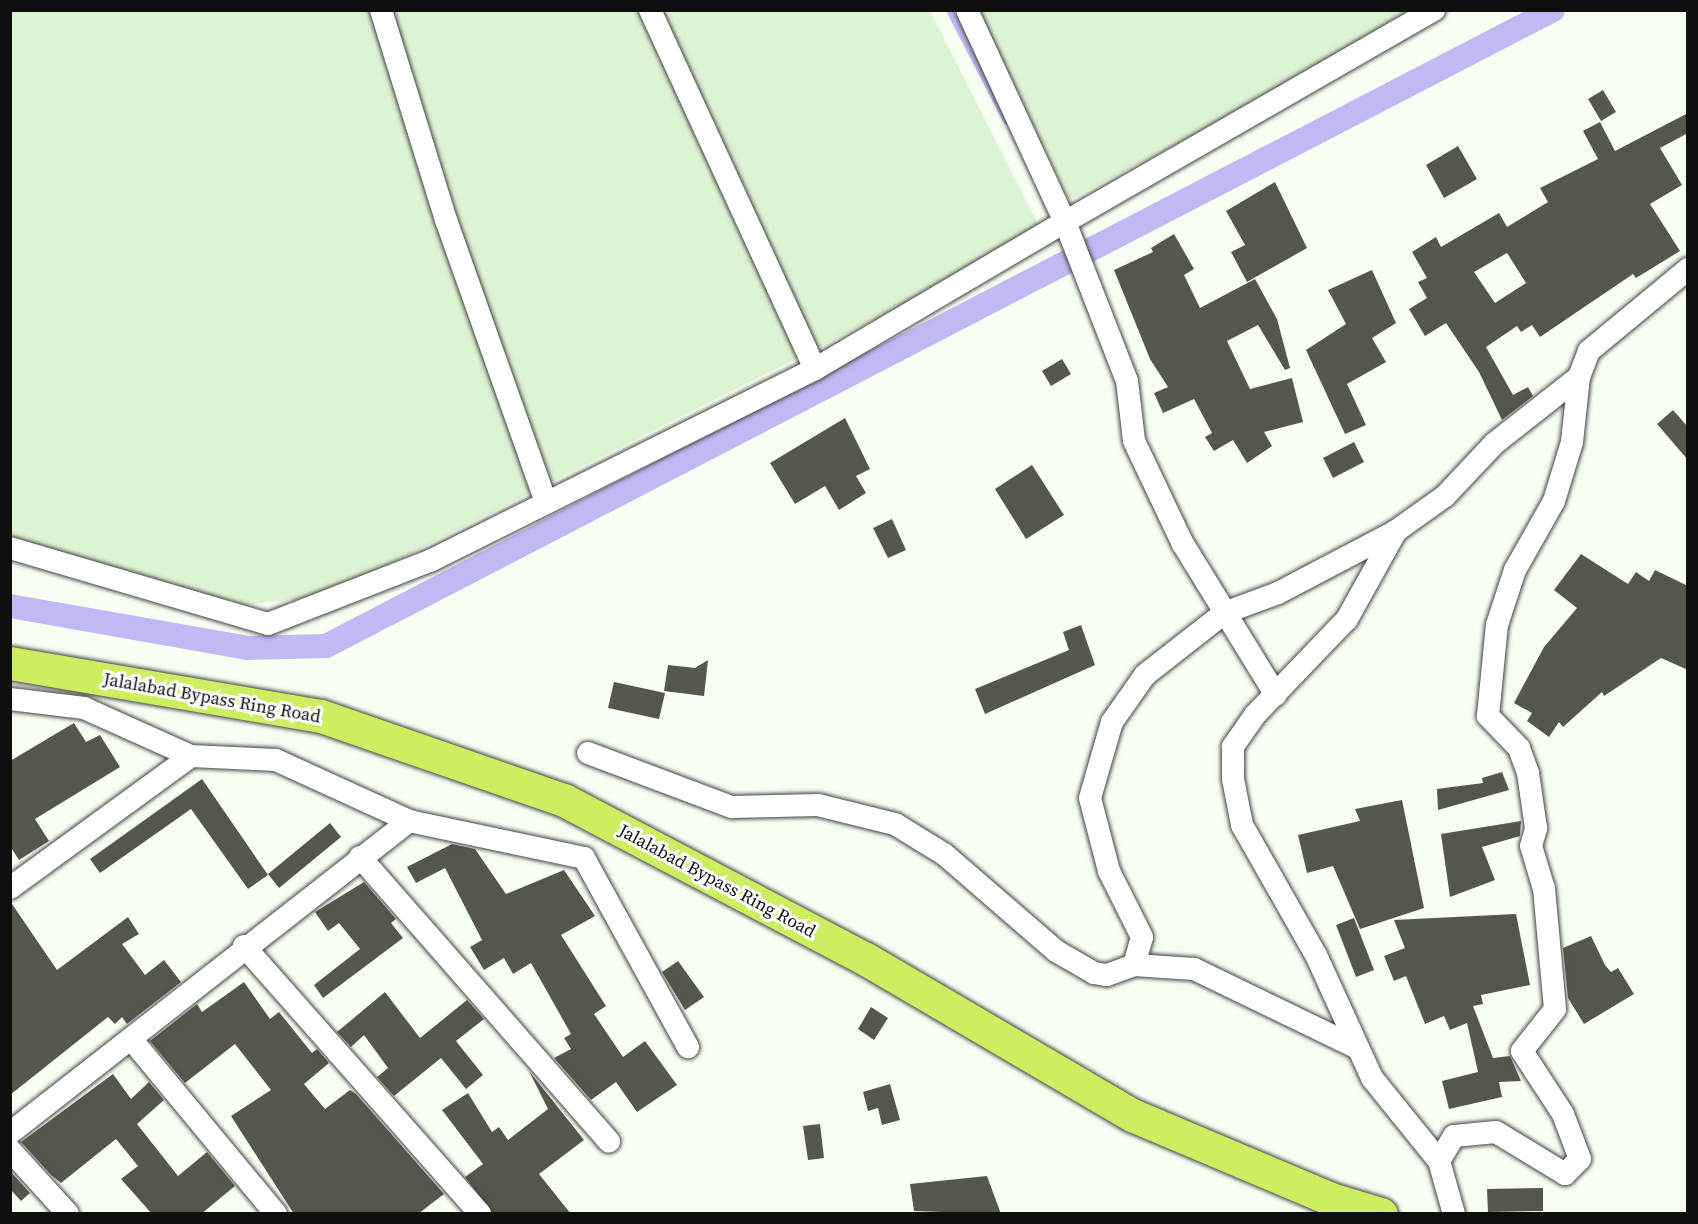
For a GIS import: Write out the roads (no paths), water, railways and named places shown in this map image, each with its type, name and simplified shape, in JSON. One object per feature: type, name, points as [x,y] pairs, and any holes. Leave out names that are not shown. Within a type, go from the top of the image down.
[{"type":"highway","name":"Jalalabad Bypass Ring Road","points":[[10,663],[321,716],[564,800],[866,959],[1132,1115],[1331,1199],[1381,1214]]},
{"type":"street","points":[[381,10],[446,220],[546,503]]},
{"type":"street","points":[[650,10],[815,369]]},
{"type":"street","points":[[967,10],[1065,222],[1127,381],[1134,441],[1183,544],[1276,695]]},
{"type":"street","points":[[10,548],[268,624],[432,560],[815,369],[1434,10]]},
{"type":"street","points":[[1439,1161],[1454,1136],[1496,1132],[1565,1174],[1580,1159],[1563,1114],[1522,1051],[1555,1009],[1544,889],[1531,846],[1536,828],[1528,772],[1520,748],[1488,716],[1497,625],[1515,570],[1554,501],[1572,442],[1579,377],[1589,351],[1688,269]]},
{"type":"street","points":[[1134,965],[1142,936],[1109,871],[1090,798],[1097,759],[1112,722],[1145,675],[1224,613],[1278,593],[1396,531],[1445,496],[1495,443],[1579,377]]},
{"type":"street","points":[[1396,531],[1347,619],[1276,695],[1233,747],[1242,825],[1316,955],[1356,1047],[1412,1133],[1439,1161],[1454,1214]]},
{"type":"street","points":[[10,699],[84,708],[191,756],[276,760],[409,821],[585,858],[688,1047]]},
{"type":"street","points":[[588,753],[732,807],[818,805],[895,824],[944,854],[1056,951],[1094,973],[1107,975],[1134,965],[1194,969],[1356,1047]]},
{"type":"street","points":[[10,888],[191,756]]},
{"type":"street","points":[[10,1133],[132,1040],[244,946],[409,821]]},
{"type":"street","points":[[360,857],[609,1141]]},
{"type":"street","points":[[244,946],[480,1214]]},
{"type":"street","points":[[132,1040],[276,1214]]},
{"type":"street","points":[[10,1150],[68,1214]]},
{"type":"waterway","points":[[949,10],[1006,120]]},
{"type":"waterway","points":[[10,606],[247,648],[326,646],[1553,10]]}]
